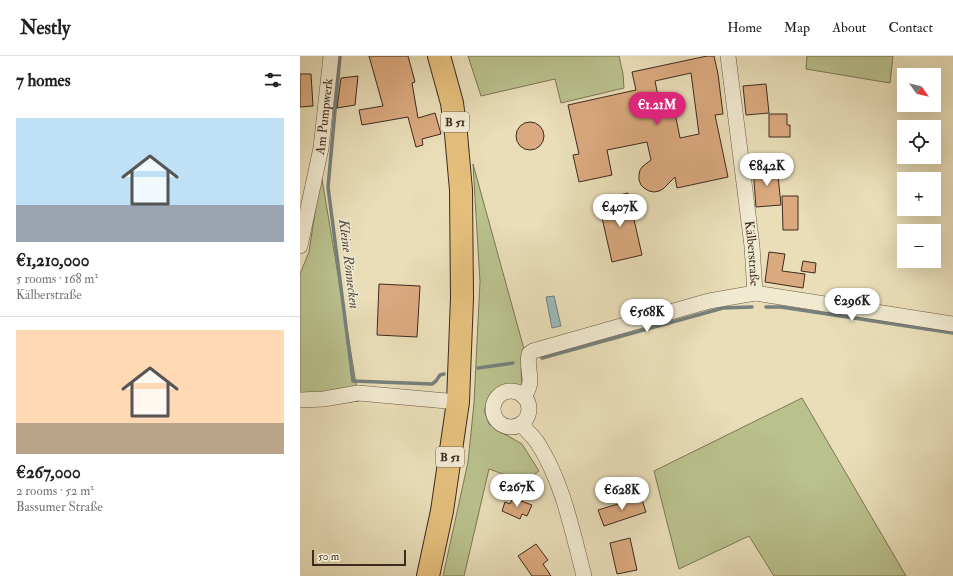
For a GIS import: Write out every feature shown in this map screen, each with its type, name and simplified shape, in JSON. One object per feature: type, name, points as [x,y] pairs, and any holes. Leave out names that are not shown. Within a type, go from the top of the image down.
[{"type":"main road","name":"B 51","points":[[428,576],[442,511],[458,402],[462,298],[461,190],[456,134],[452,103],[440,56]]},
{"type":"street","name":"Am Pumpwerk","points":[[300,246],[321,148],[331,56]]},
{"type":"street","name":"Kälberstraße","points":[[524,397],[530,382],[527,362],[529,354],[533,351],[709,302],[756,293],[752,246],[728,56]]},
{"type":"street","points":[[756,293],[953,324]]},
{"type":"street","points":[[515,391],[524,397],[528,406],[528,413],[525,420],[521,424],[512,427],[505,426],[495,418],[493,406],[499,396],[505,392],[515,391]]},
{"type":"street","points":[[300,400],[324,399],[358,393],[458,402]]},
{"type":"street","points":[[521,424],[536,441],[552,469],[560,488],[584,576]]},
{"type":"green space","points":[[468,56],[619,56],[624,88],[561,103],[555,79],[481,96]]},
{"type":"green space","points":[[807,56],[893,56],[890,83],[806,69]]},
{"type":"green space","points":[[473,164],[524,349],[521,370],[522,385],[504,388],[491,394],[484,410],[489,424],[522,444],[539,471],[525,482],[489,469],[464,576],[443,576],[468,462],[474,403],[480,282]]},
{"type":"green space","points":[[321,173],[359,401],[325,405],[300,405],[300,274],[309,252]]},
{"type":"green space","points":[[802,398],[906,576],[774,576],[749,536],[679,569],[654,471]]},
{"type":"water","points":[[554,296],[561,326],[552,328],[546,297]]},
{"type":"building","points":[[369,56],[408,56],[415,82],[412,83],[418,118],[435,113],[441,134],[422,139],[423,145],[416,147],[408,117],[362,125],[359,110],[383,106]]},
{"type":"building","points":[[707,56],[714,56],[723,114],[715,115],[728,177],[677,188],[675,177],[663,189],[654,192],[649,191],[641,185],[639,180],[640,170],[651,160],[647,142],[607,150],[612,175],[579,182],[573,155],[579,154],[568,105],[636,90],[632,72]],"holes":[[[691,73],[699,134],[680,138],[672,98],[659,101],[655,81]]]},
{"type":"building","points":[[300,74],[311,74],[313,106],[300,107]]},
{"type":"building","points":[[358,76],[355,105],[337,108],[341,78]]},
{"type":"building","points":[[766,84],[769,113],[746,115],[743,86]]},
{"type":"building","points":[[769,114],[787,114],[787,125],[790,125],[790,137],[769,137]]},
{"type":"building","points":[[530,122],[540,126],[544,136],[540,146],[530,150],[520,146],[516,136],[520,126]]},
{"type":"building","points":[[777,166],[781,205],[756,207],[753,168]]},
{"type":"building","points":[[628,193],[642,255],[612,262],[598,200]]},
{"type":"building","points":[[782,196],[798,196],[798,230],[783,230]]},
{"type":"building","points":[[769,252],[785,254],[782,271],[805,274],[803,288],[765,282]]},
{"type":"building","points":[[803,261],[816,263],[815,273],[801,271]]},
{"type":"building","points":[[379,284],[420,286],[417,337],[377,335]]},
{"type":"building","points":[[641,497],[646,512],[604,526],[598,510]]},
{"type":"building","points":[[513,498],[532,505],[527,516],[522,514],[520,519],[502,511],[505,502],[510,504]]},
{"type":"building","points":[[630,538],[637,570],[617,574],[610,543]]},
{"type":"building","points":[[536,544],[548,560],[543,564],[551,576],[532,576],[518,556]]},
{"type":"waterway","name":"Kleine Rönnecken","points":[[340,56],[328,187],[353,381],[432,384],[440,375],[444,374]]},
{"type":"waterway","name":"Kleine Rönnecken","points":[[542,358],[723,308],[752,307]]},
{"type":"waterway","name":"Kleine Rönnecken","points":[[766,307],[781,307],[953,333]]},
{"type":"waterway","name":"Kleine Rönnecken","points":[[478,368],[513,363]]}]
